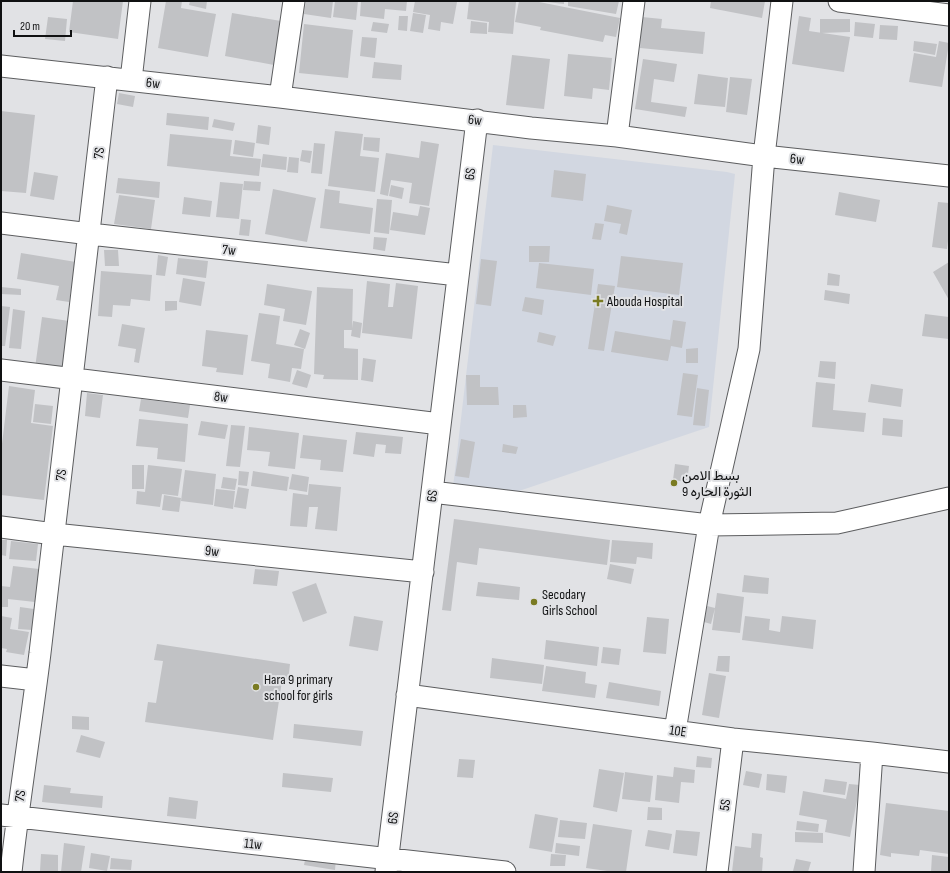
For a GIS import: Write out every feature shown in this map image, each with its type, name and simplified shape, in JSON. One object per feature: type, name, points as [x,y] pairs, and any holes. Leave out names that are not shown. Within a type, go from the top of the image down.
[{"type":"street","points":[[131,80],[140,1]]},
{"type":"street","points":[[280,97],[294,1]]},
{"type":"street","points":[[617,136],[634,1]]},
{"type":"street","points":[[676,731],[709,525],[749,349],[764,156],[782,1]]},
{"type":"street","points":[[839,1],[949,15]]},
{"type":"street","name":"6w","points":[[1,66],[477,120],[531,128],[617,136],[764,156],[949,176]]},
{"type":"street","name":"7S","points":[[11,872],[9,816],[36,680],[73,379],[107,77]]},
{"type":"street","name":"6S","points":[[387,866],[477,120]]},
{"type":"street","name":"7w","points":[[1,223],[458,275]]},
{"type":"street","name":"8w","points":[[1,370],[440,424]]},
{"type":"street","points":[[432,492],[709,525],[837,523],[949,498]]},
{"type":"street","name":"9w","points":[[1,527],[54,534],[423,572]]},
{"type":"street","points":[[1,676],[36,680]]},
{"type":"street","name":"10E","points":[[407,695],[733,739],[872,752],[949,762]]},
{"type":"street","name":"5S","points":[[717,872],[733,739]]},
{"type":"street","points":[[864,872],[872,752]]},
{"type":"street","name":"11w","points":[[9,816],[387,866],[505,872]]},
{"type":"shaded area","name":"Abouda Hospital","points":[[493,145],[735,174],[709,427],[513,493],[453,487]]},
{"type":"building","points":[[73,1],[123,1],[118,39],[69,32]]},
{"type":"building","points":[[166,1],[182,1],[181,8],[216,14],[208,57],[158,48]]},
{"type":"building","points":[[190,1],[207,1],[206,9],[189,5]]},
{"type":"building","points":[[306,1],[333,1],[331,18],[304,14]]},
{"type":"building","points":[[335,1],[358,1],[356,20],[333,17]]},
{"type":"building","points":[[361,1],[407,1],[406,11],[385,9],[384,19],[360,16]]},
{"type":"building","points":[[415,1],[457,2],[453,24],[441,22],[440,31],[428,29],[430,15],[413,12]]},
{"type":"building","points":[[469,1],[516,2],[513,34],[488,32],[489,22],[467,19]]},
{"type":"building","points":[[519,1],[534,1],[620,18],[616,37],[605,35],[603,42],[540,30],[541,27],[515,22]]},
{"type":"building","points":[[564,1],[564,4],[547,2]]},
{"type":"building","points":[[568,1],[619,1],[616,14],[568,6]]},
{"type":"building","points":[[711,1],[765,1],[762,18],[710,8]]},
{"type":"building","points":[[232,13],[281,21],[274,65],[225,56]]},
{"type":"building","points":[[413,13],[426,15],[423,33],[410,31]]},
{"type":"building","points":[[399,16],[408,16],[407,31],[398,30]]},
{"type":"building","points":[[799,16],[811,18],[809,31],[850,37],[844,72],[792,64]]},
{"type":"building","points":[[48,17],[67,19],[65,41],[45,39]]},
{"type":"building","points":[[642,17],[662,19],[661,28],[705,32],[703,54],[640,48]]},
{"type":"building","points":[[820,19],[850,19],[850,32],[820,33]]},
{"type":"building","points":[[471,21],[487,23],[487,34],[470,33]]},
{"type":"building","points":[[373,22],[389,24],[387,33],[371,31]]},
{"type":"building","points":[[855,22],[875,24],[873,38],[854,36]]},
{"type":"building","points":[[304,24],[353,30],[348,78],[299,73]]},
{"type":"building","points":[[880,25],[898,26],[897,40],[879,39]]},
{"type":"building","points":[[362,37],[377,38],[375,58],[360,56]]},
{"type":"building","points":[[914,41],[937,44],[935,55],[913,51]]},
{"type":"building","points":[[939,41],[949,43],[942,87],[909,82],[914,53],[936,57]]},
{"type":"building","points":[[568,54],[612,58],[609,90],[593,88],[592,99],[564,96]]},
{"type":"building","points":[[512,55],[550,59],[544,109],[506,105]]},
{"type":"building","points":[[643,59],[677,64],[674,82],[654,79],[651,102],[687,107],[685,117],[635,109]]},
{"type":"building","points":[[374,62],[402,65],[401,80],[372,78]]},
{"type":"building","points":[[698,74],[728,78],[725,107],[694,104]]},
{"type":"building","points":[[730,77],[752,79],[747,115],[726,112]]},
{"type":"building","points":[[119,93],[135,96],[133,107],[117,104]]},
{"type":"building","points":[[1,111],[35,115],[26,193],[1,191]]},
{"type":"building","points":[[167,113],[209,117],[208,130],[166,125]]},
{"type":"building","points":[[214,119],[235,123],[233,131],[212,127]]},
{"type":"building","points":[[258,125],[271,127],[269,145],[256,143]]},
{"type":"building","points":[[335,131],[363,134],[360,156],[379,158],[375,192],[328,186]]},
{"type":"building","points":[[170,134],[232,140],[230,156],[261,159],[259,176],[167,166]]},
{"type":"building","points":[[364,137],[380,138],[379,152],[363,150]]},
{"type":"building","points":[[235,140],[255,143],[253,157],[233,154]]},
{"type":"building","points":[[421,141],[439,144],[429,206],[409,203],[412,183],[391,180],[388,196],[380,194],[386,153],[419,158]]},
{"type":"building","points":[[314,143],[325,144],[322,174],[311,173]]},
{"type":"building","points":[[302,150],[312,151],[310,163],[300,161]]},
{"type":"building","points":[[263,154],[287,157],[286,170],[261,167]]},
{"type":"building","points":[[289,157],[299,158],[298,173],[287,172]]},
{"type":"building","points":[[554,170],[586,174],[583,201],[551,197]]},
{"type":"building","points":[[34,172],[58,176],[54,200],[30,196]]},
{"type":"building","points":[[118,178],[160,182],[159,198],[116,193]]},
{"type":"building","points":[[244,181],[261,182],[260,191],[243,190]]},
{"type":"building","points":[[220,182],[243,184],[239,219],[216,217]]},
{"type":"building","points":[[391,185],[404,188],[402,199],[389,196]]},
{"type":"building","points":[[273,189],[316,198],[307,242],[265,234]]},
{"type":"building","points":[[325,189],[340,191],[339,203],[373,208],[370,234],[320,228]]},
{"type":"building","points":[[839,192],[880,200],[876,222],[835,215]]},
{"type":"building","points":[[119,195],[155,200],[151,229],[114,224]]},
{"type":"building","points":[[184,197],[212,201],[210,217],[182,214]]},
{"type":"building","points":[[377,199],[392,200],[389,234],[374,232]]},
{"type":"building","points":[[938,202],[949,203],[949,233],[947,249],[932,247]]},
{"type":"building","points":[[607,205],[632,210],[627,235],[619,233],[621,224],[604,221]]},
{"type":"building","points":[[420,206],[430,208],[425,235],[390,230],[393,212],[418,216]]},
{"type":"building","points":[[241,219],[251,220],[249,236],[239,235]]},
{"type":"building","points":[[595,223],[604,224],[601,240],[592,239]]},
{"type":"building","points":[[374,237],[387,238],[385,251],[373,249]]},
{"type":"building","points":[[529,246],[550,246],[549,262],[529,262]]},
{"type":"building","points":[[104,250],[118,250],[119,266],[105,266]]},
{"type":"building","points":[[21,253],[76,262],[69,302],[56,300],[59,286],[17,279]]},
{"type":"building","points":[[158,255],[168,257],[165,276],[156,275]]},
{"type":"building","points":[[621,256],[683,263],[679,295],[617,287]]},
{"type":"building","points":[[178,258],[208,261],[206,278],[176,274]]},
{"type":"building","points":[[481,259],[497,261],[491,306],[476,304]]},
{"type":"building","points":[[949,262],[949,300],[933,272]]},
{"type":"building","points":[[539,263],[594,269],[591,295],[536,288]]},
{"type":"building","points":[[101,271],[152,275],[150,301],[131,299],[130,306],[113,305],[112,317],[98,316]]},
{"type":"building","points":[[828,273],[840,275],[839,286],[827,285]]},
{"type":"building","points":[[183,278],[205,282],[201,306],[179,302]]},
{"type":"building","points":[[367,281],[390,284],[388,307],[393,307],[396,283],[418,286],[412,339],[362,333]]},
{"type":"building","points":[[267,284],[312,291],[306,325],[283,321],[285,309],[264,305]]},
{"type":"building","points":[[598,284],[615,286],[604,351],[588,349]]},
{"type":"building","points":[[1,287],[21,289],[21,295],[1,294]]},
{"type":"building","points":[[317,287],[353,289],[352,330],[344,330],[344,348],[358,349],[358,380],[323,379],[324,375],[314,374]]},
{"type":"building","points":[[825,290],[850,294],[849,304],[824,300]]},
{"type":"building","points":[[525,297],[544,300],[542,315],[522,311]]},
{"type":"building","points":[[165,301],[177,301],[177,310],[165,311]]},
{"type":"building","points":[[1,306],[10,307],[5,346],[1,346]]},
{"type":"building","points":[[13,309],[25,311],[21,349],[9,348]]},
{"type":"building","points":[[259,313],[280,316],[276,344],[304,349],[301,369],[292,368],[290,382],[268,378],[270,364],[251,361]]},
{"type":"building","points":[[925,314],[949,317],[949,339],[922,336]]},
{"type":"building","points":[[42,317],[69,321],[62,372],[35,368]]},
{"type":"building","points":[[673,320],[686,322],[682,348],[671,346],[668,361],[611,352],[615,331],[670,340]]},
{"type":"building","points":[[353,321],[362,323],[360,338],[351,336]]},
{"type":"building","points":[[122,324],[145,328],[139,363],[134,362],[136,349],[118,346]]},
{"type":"building","points":[[300,329],[310,333],[305,349],[294,345]]},
{"type":"building","points":[[206,330],[248,335],[243,375],[216,372],[217,368],[202,366]]},
{"type":"building","points":[[539,332],[556,336],[553,346],[537,342]]},
{"type":"building","points":[[698,348],[698,363],[686,363],[686,349]]},
{"type":"building","points":[[363,358],[376,360],[373,382],[361,380]]},
{"type":"building","points":[[820,361],[836,362],[835,379],[818,377]]},
{"type":"building","points":[[297,370],[311,375],[307,388],[292,384]]},
{"type":"building","points":[[683,373],[698,375],[692,417],[677,415]]},
{"type":"building","points":[[466,375],[480,375],[480,387],[498,387],[499,405],[467,405]]},
{"type":"building","points":[[816,382],[835,384],[833,410],[866,413],[864,432],[812,427]]},
{"type":"building","points":[[871,384],[903,389],[901,407],[868,402]]},
{"type":"building","points":[[9,386],[35,390],[31,423],[53,426],[44,500],[1,495],[1,452]]},
{"type":"building","points":[[697,388],[709,390],[705,426],[693,425]]},
{"type":"building","points":[[87,393],[103,395],[100,418],[85,416]]},
{"type":"building","points":[[141,399],[190,405],[188,418],[139,411]]},
{"type":"building","points":[[35,404],[53,406],[51,424],[33,422]]},
{"type":"building","points":[[513,405],[526,405],[527,417],[513,418]]},
{"type":"building","points":[[883,418],[903,420],[902,437],[882,435]]},
{"type":"building","points":[[139,419],[188,424],[185,462],[157,459],[158,448],[136,446]]},
{"type":"building","points":[[201,421],[228,425],[225,439],[198,435]]},
{"type":"building","points":[[231,425],[245,426],[240,467],[226,466]]},
{"type":"building","points":[[249,427],[299,433],[295,469],[268,466],[270,452],[247,450]]},
{"type":"building","points":[[356,432],[403,437],[401,454],[385,453],[386,445],[376,444],[374,457],[353,454]]},
{"type":"building","points":[[303,435],[347,440],[343,472],[320,470],[321,460],[300,458]]},
{"type":"building","points":[[461,439],[475,442],[469,478],[455,476]]},
{"type":"building","points":[[503,444],[518,447],[516,454],[502,452]]},
{"type":"building","points":[[675,464],[689,466],[687,482],[673,480]]},
{"type":"building","points":[[132,465],[144,465],[144,489],[132,489]]},
{"type":"building","points":[[148,465],[182,469],[178,496],[162,494],[160,507],[136,504],[137,491],[145,492]]},
{"type":"building","points":[[185,470],[216,474],[213,505],[181,501]]},
{"type":"building","points":[[239,471],[249,472],[247,486],[238,485]]},
{"type":"building","points":[[253,471],[289,477],[287,491],[251,486]]},
{"type":"building","points":[[292,474],[309,477],[307,492],[289,489]]},
{"type":"building","points":[[223,477],[237,479],[235,490],[221,488]]},
{"type":"building","points":[[309,484],[341,487],[337,531],[315,529],[318,507],[309,507],[307,527],[290,526],[293,493],[308,495]]},
{"type":"building","points":[[238,487],[249,489],[246,509],[234,507]]},
{"type":"building","points":[[216,489],[235,491],[233,509],[214,506]]},
{"type":"building","points":[[164,495],[181,498],[179,512],[162,510]]},
{"type":"building","points":[[454,519],[610,540],[607,565],[479,548],[477,565],[457,562],[451,611],[442,610]]},
{"type":"building","points":[[1,540],[7,540],[6,556],[1,555]]},
{"type":"building","points":[[612,540],[653,543],[652,559],[637,557],[636,564],[610,562]]},
{"type":"building","points":[[11,541],[38,544],[36,561],[9,559]]},
{"type":"building","points":[[610,564],[634,569],[631,584],[607,579]]},
{"type":"building","points":[[13,566],[39,569],[35,602],[8,599],[8,607],[1,607],[1,586],[10,587]]},
{"type":"building","points":[[255,569],[279,571],[277,586],[253,584]]},
{"type":"building","points":[[744,575],[769,578],[768,594],[742,592]]},
{"type":"building","points":[[478,582],[520,587],[519,600],[476,596]]},
{"type":"building","points":[[316,583],[327,613],[303,622],[292,592]]},
{"type":"building","points":[[717,593],[744,597],[740,633],[712,630]]},
{"type":"building","points":[[707,606],[715,608],[711,624],[704,622]]},
{"type":"building","points":[[20,607],[34,609],[32,630],[18,629]]},
{"type":"building","points":[[1,616],[12,618],[10,629],[29,632],[24,655],[6,652],[7,649],[1,648]]},
{"type":"building","points":[[354,616],[383,621],[378,651],[349,646]]},
{"type":"building","points":[[745,616],[770,619],[769,630],[780,632],[782,616],[816,620],[813,649],[742,640]]},
{"type":"building","points":[[647,617],[669,619],[666,654],[643,652]]},
{"type":"building","points":[[546,640],[599,647],[597,666],[544,659]]},
{"type":"building","points":[[157,644],[290,664],[288,682],[282,681],[273,740],[145,722],[148,702],[156,703],[163,661],[154,660]]},
{"type":"building","points":[[603,647],[621,649],[619,665],[601,663]]},
{"type":"building","points":[[718,656],[730,656],[729,672],[716,671]]},
{"type":"building","points":[[492,658],[544,665],[542,684],[490,678]]},
{"type":"building","points":[[546,666],[586,672],[585,683],[597,685],[595,698],[542,691]]},
{"type":"building","points":[[709,673],[726,676],[719,718],[702,715]]},
{"type":"building","points":[[609,682],[661,691],[659,706],[606,698]]},
{"type":"building","points":[[72,716],[89,717],[89,730],[72,729]]},
{"type":"building","points":[[294,724],[363,731],[361,746],[293,738]]},
{"type":"building","points":[[81,735],[105,742],[100,758],[76,752]]},
{"type":"building","points":[[697,756],[712,758],[711,768],[696,767]]},
{"type":"building","points":[[459,759],[475,760],[473,778],[457,777]]},
{"type":"building","points":[[674,767],[695,770],[694,783],[681,782],[679,803],[655,800],[657,775],[673,777]]},
{"type":"building","points":[[599,769],[624,773],[617,812],[593,807]]},
{"type":"building","points":[[746,771],[762,774],[759,788],[743,785]]},
{"type":"building","points":[[625,772],[653,776],[650,802],[622,799]]},
{"type":"building","points":[[283,773],[333,778],[331,792],[282,787]]},
{"type":"building","points":[[767,774],[787,776],[785,793],[766,790]]},
{"type":"building","points":[[825,779],[847,782],[845,795],[823,792]]},
{"type":"building","points":[[849,784],[860,785],[850,837],[825,832],[827,820],[799,815],[803,791],[846,799]]},
{"type":"building","points":[[44,785],[71,788],[70,793],[103,796],[102,808],[42,802]]},
{"type":"building","points":[[169,797],[198,801],[196,819],[167,816]]},
{"type":"building","points":[[886,803],[949,811],[949,854],[920,850],[919,856],[891,853],[891,857],[880,855]]},
{"type":"building","points":[[648,807],[662,808],[662,820],[647,820]]},
{"type":"building","points":[[535,814],[558,818],[552,852],[529,848]]},
{"type":"building","points":[[560,820],[587,823],[585,839],[558,837]]},
{"type":"building","points":[[797,821],[819,824],[818,832],[796,830]]},
{"type":"building","points":[[593,824],[632,830],[626,872],[586,868]]},
{"type":"building","points":[[648,830],[672,834],[669,850],[645,846]]},
{"type":"building","points":[[676,830],[700,832],[697,856],[673,853]]},
{"type":"building","points":[[795,832],[823,833],[823,843],[795,842]]},
{"type":"building","points":[[752,833],[762,834],[760,857],[763,858],[762,872],[732,872],[735,846],[751,848]]},
{"type":"building","points":[[64,843],[85,846],[81,872],[61,872]]},
{"type":"building","points":[[556,843],[580,846],[579,856],[555,853]]},
{"type":"building","points":[[91,853],[110,856],[107,871],[89,868]]},
{"type":"building","points":[[41,854],[58,855],[58,872],[40,871]]},
{"type":"building","points":[[551,854],[566,855],[565,866],[550,866]]},
{"type":"building","points":[[306,855],[336,859],[335,870],[304,865]]},
{"type":"building","points":[[932,855],[949,857],[949,872],[931,872]]},
{"type":"building","points":[[111,858],[132,860],[131,870],[110,869]]},
{"type":"building","points":[[796,859],[811,862],[808,872],[793,871]]},
{"type":"place","name":"Abouda Hospital","points":[[598,301]]},
{"type":"place","name":"بسط الامن الثورة الحاره 9","points":[[674,483]]},
{"type":"place","name":"Secodary Girls School","points":[[534,602]]},
{"type":"place","name":"Hara 9 primary school for girls","points":[[256,687]]}]
